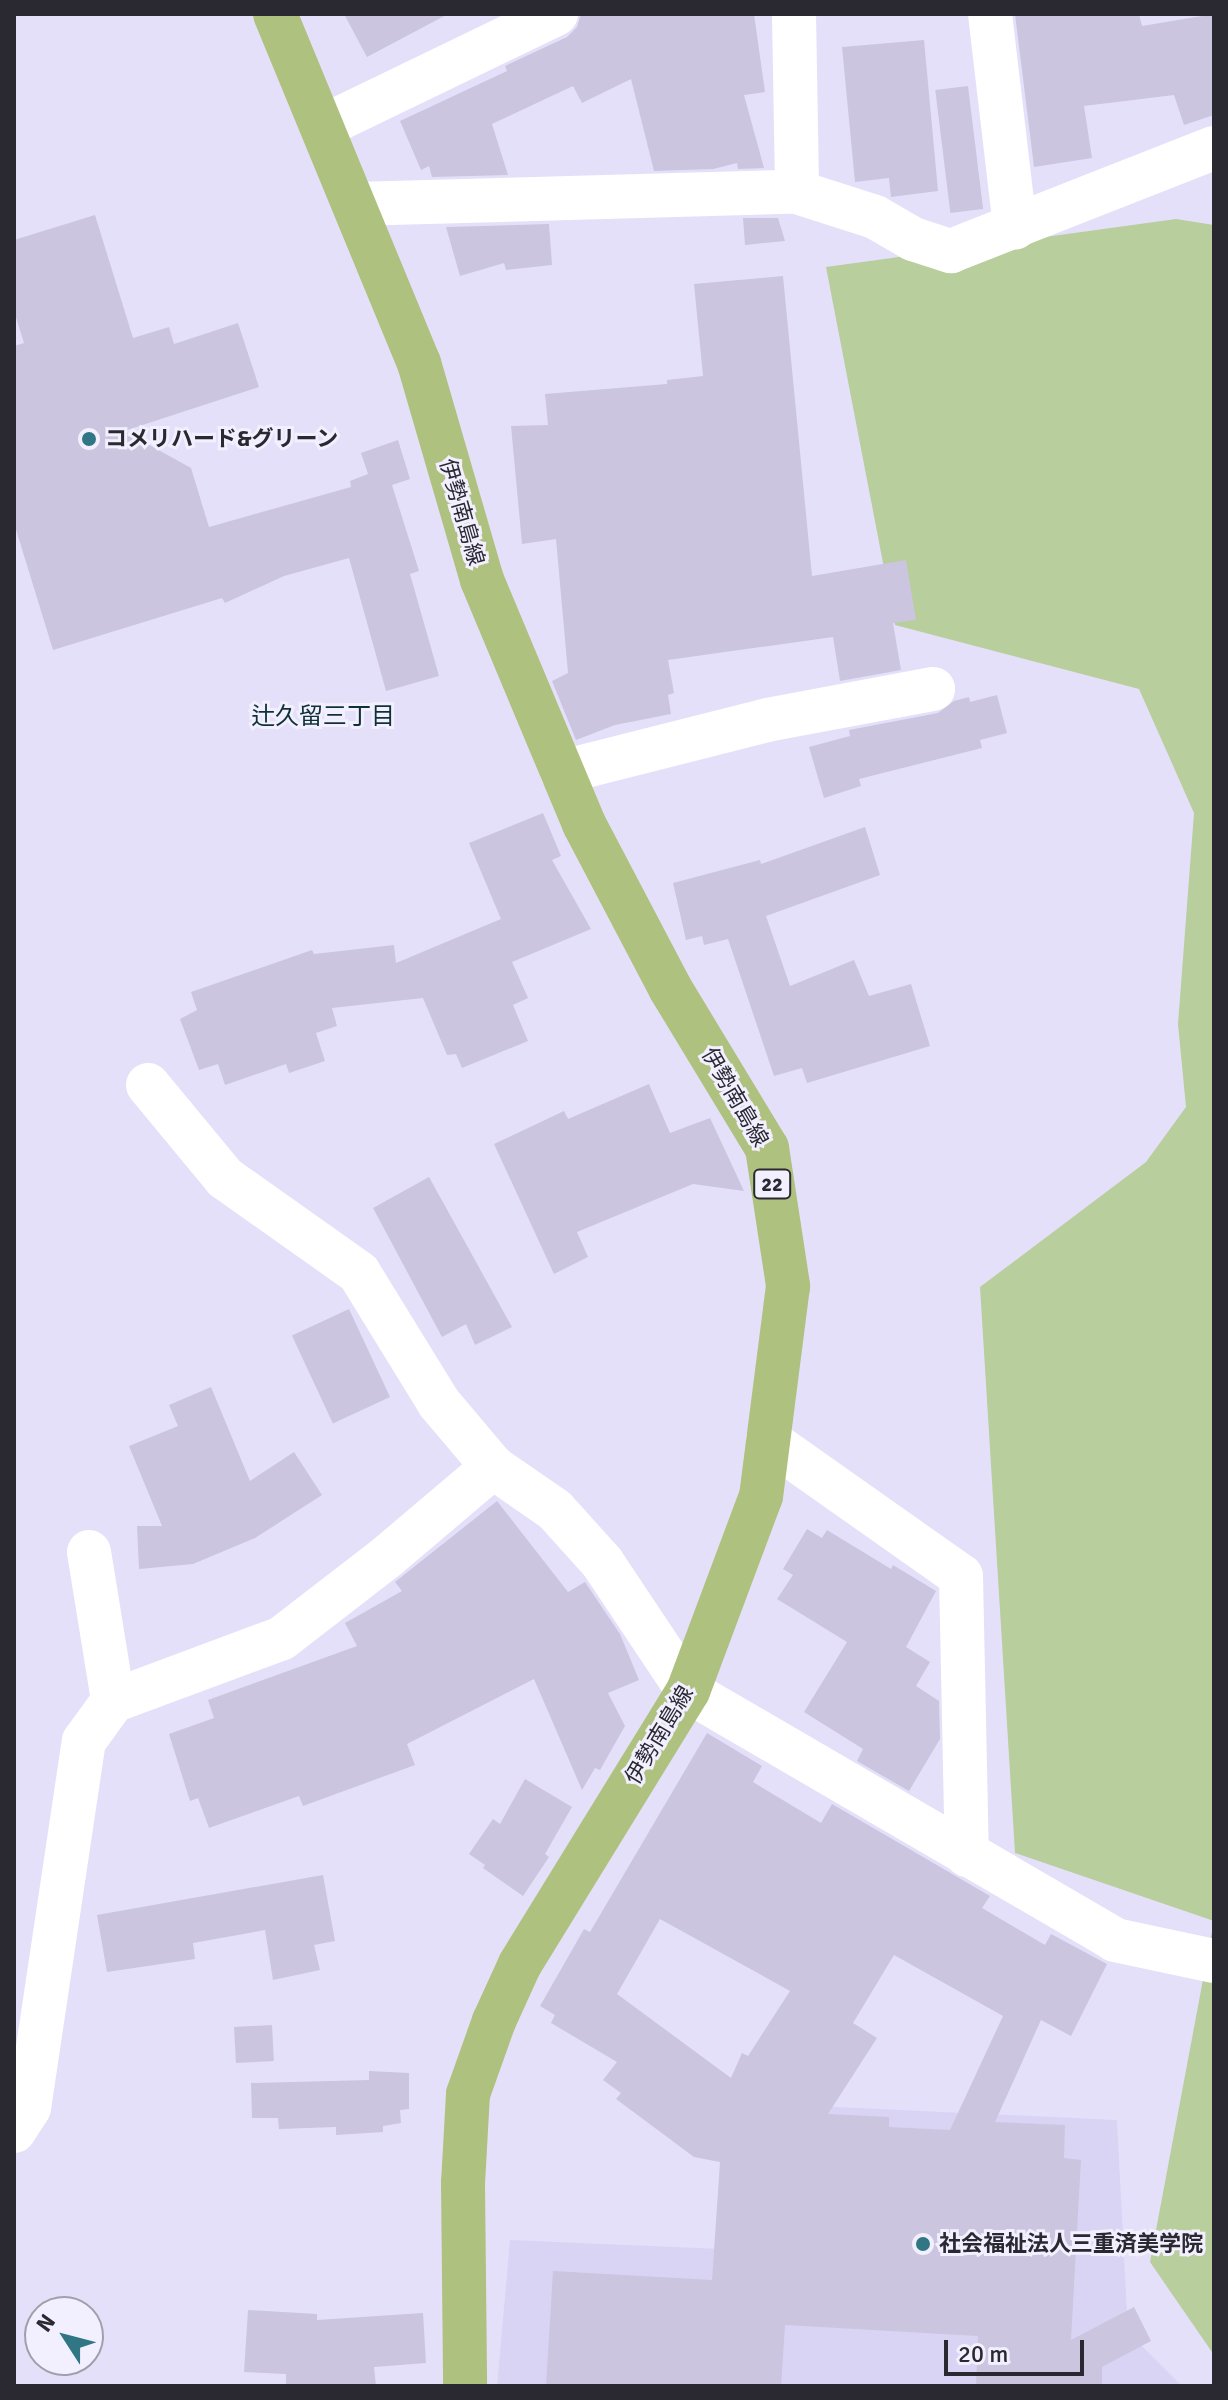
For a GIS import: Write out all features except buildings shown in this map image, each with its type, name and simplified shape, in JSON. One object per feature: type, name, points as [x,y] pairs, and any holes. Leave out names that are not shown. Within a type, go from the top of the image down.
[{"type":"main road","name":"伊勢南島線","points":[[275,14],[419,363],[482,580],[584,824],[670,988],[767,1148],[788,1286],[761,1496],[688,1691],[520,1964],[494,2021],[468,2094],[463,2183],[465,2386]]},
{"type":"street","points":[[322,127],[556,14]]},
{"type":"street","points":[[794,14],[797,192]]},
{"type":"street","points":[[990,14],[1015,228]]},
{"type":"street","points":[[354,204],[797,192],[875,217],[913,239],[951,251],[1214,148]]},
{"type":"street","points":[[562,772],[767,720],[933,689]]},
{"type":"street","points":[[148,1085],[225,1178],[359,1273],[439,1403],[493,1467],[555,1510],[602,1562],[688,1691],[1115,1940],[1214,1961]]},
{"type":"street","points":[[768,1440],[961,1576],[967,1855]]},
{"type":"street","points":[[14,2131],[29,2108],[84,1741],[113,1701],[282,1638],[388,1556],[493,1467]]},
{"type":"street","points":[[89,1552],[113,1701]]},
{"type":"shaded area","name":"社会福祉法人三重済美学院","points":[[731,2102],[1117,2120],[1128,2332],[1182,2386],[497,2386],[510,2240],[722,2249]]},
{"type":"green space","points":[[1176,219],[1214,225],[1214,1921],[1015,1853],[980,1287],[1146,1162],[1186,1107],[1178,1024],[1194,813],[1139,689],[895,625],[826,267]]},
{"type":"green space","points":[[1214,1921],[1214,2355],[1150,2262]]},
{"type":"place","name":"コメリハード&グリーン","points":[[89,439]]},
{"type":"place","name":"社会福祉法人三重済美学院","points":[[923,2244]]},
{"type":"district","name":"辻久留三丁目","points":[[323,717]]}]
